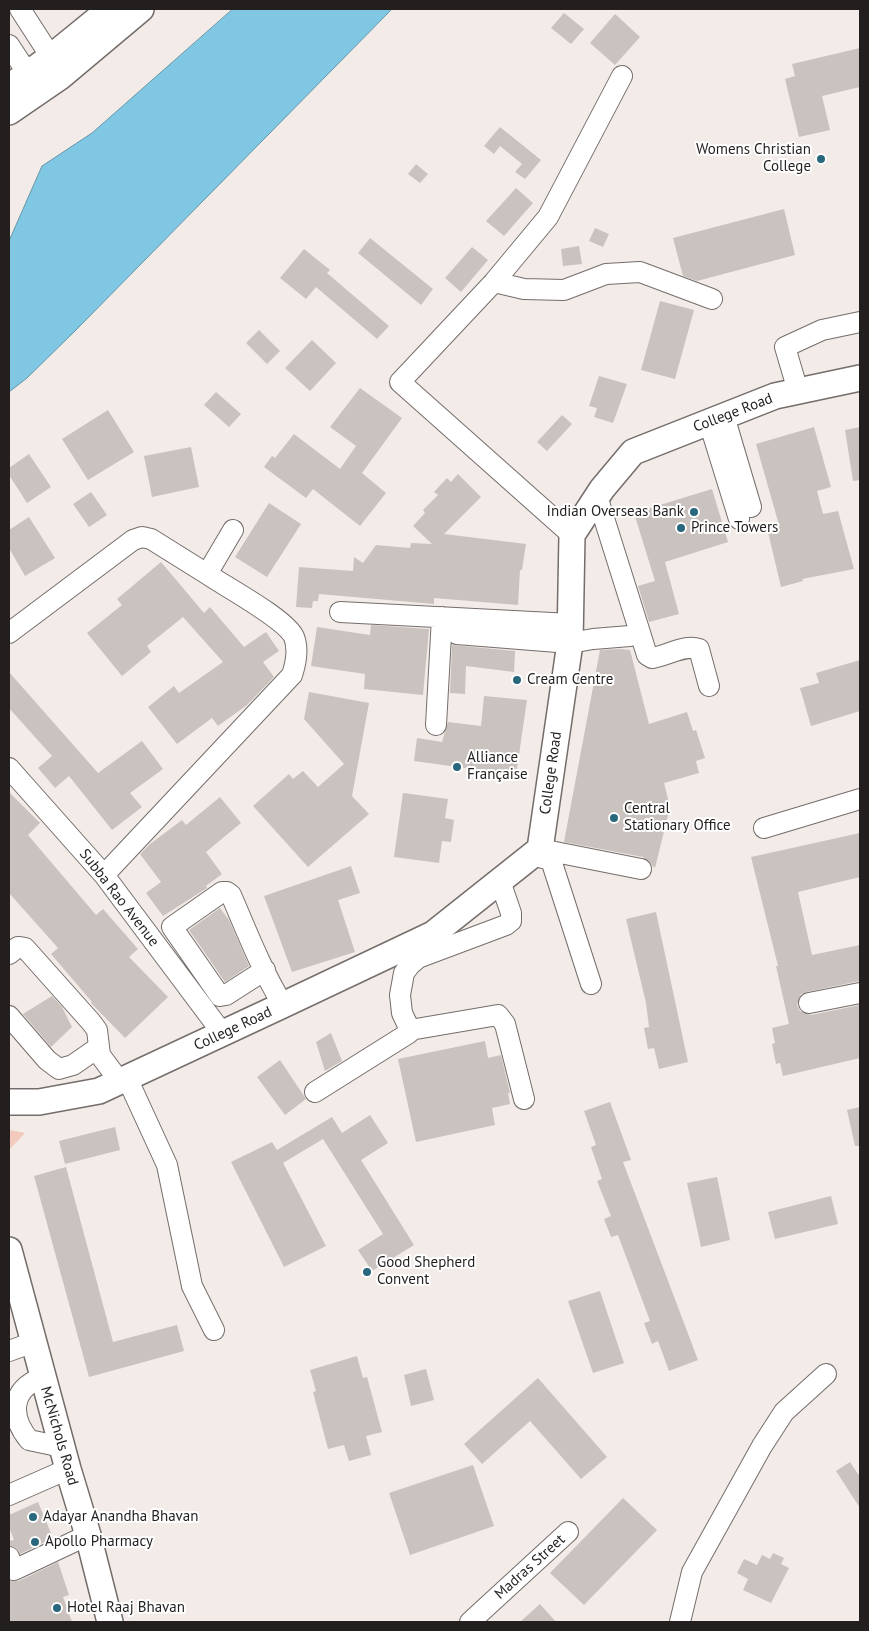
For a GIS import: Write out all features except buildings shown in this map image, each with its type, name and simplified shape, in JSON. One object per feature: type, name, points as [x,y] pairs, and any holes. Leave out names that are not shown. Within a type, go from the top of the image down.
[{"type":"main road","points":[[18,80],[51,57],[110,9]]},
{"type":"main road","points":[[9,112],[60,78],[141,9]]},
{"type":"main road","name":"College Road","points":[[9,1102],[39,1102],[115,1084],[223,1034],[433,934],[536,852],[571,634],[572,535],[597,496],[633,452],[775,396],[860,378]]},
{"type":"main road","name":"McNichols Road","points":[[9,1250],[18,1347],[43,1377],[64,1458],[88,1535],[110,1622]]},
{"type":"street","points":[[20,9],[51,57]]},
{"type":"street","points":[[9,45],[18,80]]},
{"type":"street","points":[[572,535],[400,382],[494,282],[548,218],[622,76]]},
{"type":"street","points":[[494,282],[524,289],[564,290],[606,274],[640,272],[712,299]]},
{"type":"street","points":[[798,391],[785,346],[822,330],[860,322]]},
{"type":"street","points":[[716,419],[745,513]]},
{"type":"street","points":[[597,496],[647,654],[652,658],[690,648],[700,649],[709,686]]},
{"type":"street","points":[[207,574],[233,530]]},
{"type":"street","points":[[9,633],[133,540],[142,537],[151,539],[284,624],[294,637],[297,657],[292,675],[104,875]]},
{"type":"street","points":[[340,612],[442,617],[571,634],[593,639],[630,636]]},
{"type":"street","points":[[436,725],[442,617]]},
{"type":"street","points":[[458,634],[571,634]]},
{"type":"street","name":"Subba Rao Avenue","points":[[9,768],[104,875],[223,1034]]},
{"type":"street","points":[[764,828],[860,799]]},
{"type":"street","points":[[536,852],[641,870]]},
{"type":"street","points":[[536,852],[551,860],[591,984]]},
{"type":"street","points":[[410,1030],[402,1013],[400,995],[404,973],[418,958],[510,921],[511,913],[500,881]]},
{"type":"street","points":[[151,938],[222,892],[227,892],[231,895],[265,970],[284,1005]]},
{"type":"street","points":[[174,924],[172,927],[220,996],[226,996],[265,970]]},
{"type":"street","points":[[9,954],[18,947],[25,948],[97,1030],[100,1055],[115,1084],[167,1165],[192,1286],[214,1330]]},
{"type":"street","points":[[809,1003],[860,993]]},
{"type":"street","points":[[315,1092],[410,1030],[498,1015],[505,1024],[524,1099]]},
{"type":"street","points":[[9,1016],[47,1060],[59,1069],[73,1065],[99,1047]]},
{"type":"street","points":[[680,1622],[692,1572],[762,1446],[784,1412],[826,1374]]},
{"type":"street","points":[[9,1496],[64,1458],[29,1440],[19,1422],[15,1405],[17,1398],[22,1389],[43,1377]]},
{"type":"street","name":"Madras Street","points":[[470,1622],[568,1532]]},
{"type":"street","points":[[9,1557],[14,1570],[88,1535]]},
{"type":"shaded area","points":[[9,1130],[25,1133],[9,1150]]},
{"type":"water","points":[[233,9],[392,9],[75,331],[27,378],[9,392],[9,241],[42,166],[92,133]]},
{"type":"place","name":"Womens Christian College","points":[[821,159]]},
{"type":"place","name":"Indian Overseas Bank","points":[[694,512]]},
{"type":"place","name":"Prince Towers","points":[[681,528]]},
{"type":"place","name":"Cream Centre","points":[[517,680]]},
{"type":"place","name":"Alliance Française","points":[[457,767]]},
{"type":"place","name":"Central Stationary Office","points":[[614,818]]},
{"type":"place","name":"Good Shepherd Convent","points":[[367,1272]]},
{"type":"place","name":"Adayar Anandha Bhavan","points":[[33,1517]]},
{"type":"place","name":"Apollo Pharmacy","points":[[35,1542]]},
{"type":"place","name":"Hotel Raaj Bhavan","points":[[57,1608]]}]
